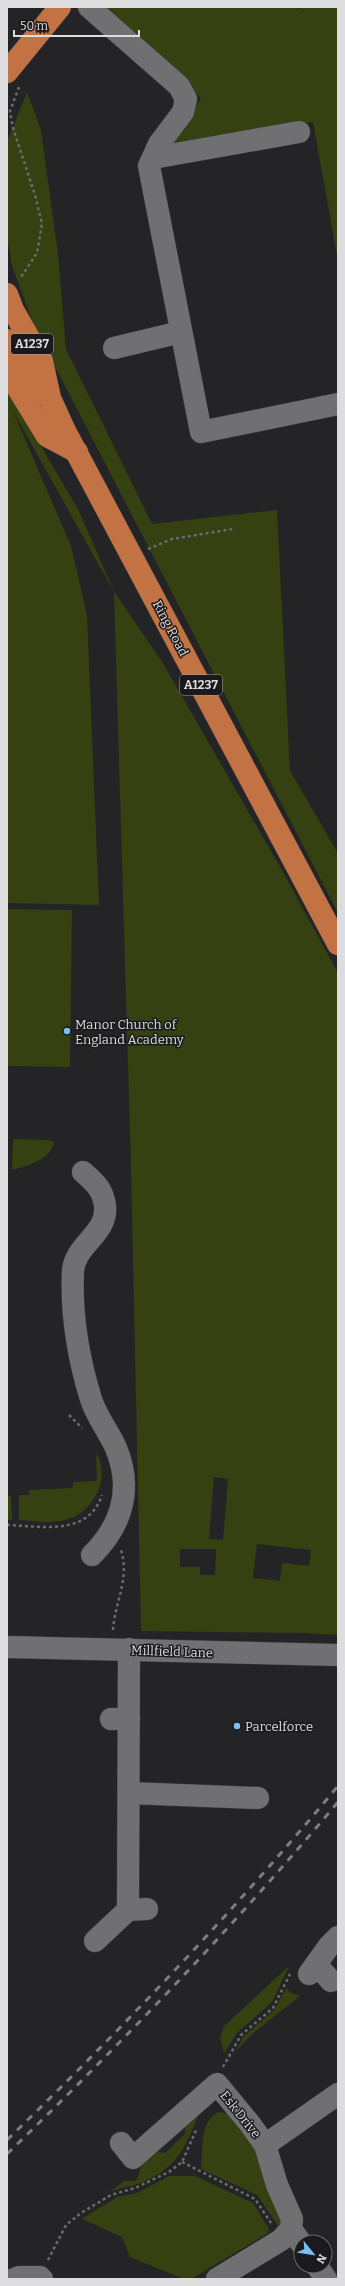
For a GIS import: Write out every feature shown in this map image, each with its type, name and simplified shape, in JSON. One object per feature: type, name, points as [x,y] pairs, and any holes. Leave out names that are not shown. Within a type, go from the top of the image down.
[{"type":"highway","points":[[8,100],[10,65],[60,7]]},
{"type":"highway","name":"Ring Road","points":[[7,294],[13,310],[42,361],[50,398],[76,452],[338,944]]},
{"type":"highway","name":"Ring Road","points":[[7,340],[24,370],[50,398]]},
{"type":"highway","points":[[7,370],[47,436],[76,452]]},
{"type":"street","points":[[89,7],[179,86],[186,98],[183,112],[160,144],[149,166],[201,432],[338,404]]},
{"type":"street","points":[[153,158],[299,132]]},
{"type":"street","points":[[114,348],[182,332]]},
{"type":"street","points":[[83,1172],[100,1187],[106,1215],[100,1229],[81,1249],[74,1264],[75,1329],[90,1398],[116,1449],[122,1474],[124,1498],[119,1517],[111,1533],[92,1555]]},
{"type":"street","name":"Millfield Lane","points":[[7,1647],[338,1655]]},
{"type":"street","points":[[94,1941],[137,1909],[122,1840],[129,1793],[120,1719],[121,1649]]},
{"type":"street","points":[[129,1793],[258,1798]]},
{"type":"street","points":[[330,1981],[312,1969],[338,1937]]},
{"type":"street","name":"Esk Drive","points":[[120,2143],[133,2158],[217,2084],[265,2145],[277,2185],[292,2219],[291,2237]]},
{"type":"street","points":[[265,2145],[338,2094]]},
{"type":"street","points":[[217,2279],[291,2237]]},
{"type":"street","points":[[14,2279],[19,2277],[40,2277],[42,2279]]},
{"type":"path","points":[[8,100],[13,128],[35,195],[42,224],[37,253],[21,277]]},
{"type":"path","points":[[131,556],[172,539],[233,529]]},
{"type":"path","points":[[69,1415],[84,1430]]},
{"type":"path","points":[[7,1525],[59,1528],[77,1524],[91,1514],[103,1493]]},
{"type":"path","points":[[91,1514],[111,1533],[122,1551],[125,1579],[115,1609],[121,1649]]},
{"type":"path","points":[[182,2162],[255,2199],[291,2237]]},
{"type":"green space","points":[[105,7],[297,7],[298,9],[306,7],[338,7],[338,261],[313,122],[172,144],[201,98]]},
{"type":"green space","points":[[27,92],[41,130],[58,254],[66,349],[152,524],[277,510],[290,771],[338,853],[338,913],[34,326],[12,266],[7,236],[7,142]]},
{"type":"green space","points":[[7,388],[79,511],[112,588],[13,411],[71,546],[87,615],[99,905],[7,903]]},
{"type":"green space","points":[[114,592],[164,665],[283,872],[338,973],[338,1635],[305,1633],[141,1631],[131,1166]],"holes":[[[214,1477],[228,1479],[223,1540],[209,1539]],[[257,1544],[311,1550],[309,1566],[282,1563],[280,1581],[253,1578]],[[180,1549],[216,1549],[215,1575],[200,1575],[200,1567],[180,1567]]]},
{"type":"green space","points":[[7,909],[72,910],[70,1067],[7,1066]]},
{"type":"green space","points":[[13,1139],[49,1140],[54,1142],[52,1148],[43,1158],[31,1164],[12,1170]]},
{"type":"green space","points":[[96,1452],[102,1473],[100,1483],[92,1502],[84,1510],[65,1520],[54,1522],[19,1520],[19,1495],[29,1495],[29,1490],[73,1488],[73,1482],[97,1481]]},
{"type":"green space","points":[[7,1496],[11,1496],[12,1520],[7,1520]]},
{"type":"green space","points":[[290,1965],[272,2002],[237,2033],[224,2053],[220,2038],[224,2026]]},
{"type":"green space","points":[[287,1987],[289,1992],[300,1996],[251,2035],[236,2051],[243,2037],[274,2010]]},
{"type":"green space","points":[[202,2107],[187,2142],[174,2161],[166,2169],[143,2182],[110,2192],[124,2181],[134,2181],[138,2178],[142,2162],[153,2151],[165,2153],[185,2134],[185,2124]]},
{"type":"green space","points":[[219,2112],[226,2113],[250,2136],[283,2221],[279,2227],[257,2195],[201,2169],[202,2145],[205,2129],[208,2122]]},
{"type":"green space","points":[[169,2176],[195,2176],[253,2203],[269,2229],[268,2233],[191,2279],[184,2279],[130,2257],[122,2237],[82,2219],[117,2197],[137,2193]]},
{"type":"railway","points":[[7,2140],[93,2055],[177,1968],[299,1833],[338,1786]]},
{"type":"railway","points":[[7,2154],[93,2069],[177,1982],[259,1894],[338,1802]]},
{"type":"place","name":"Manor Church of England Academy","points":[[67,1031]]},
{"type":"place","name":"Parcelforce","points":[[237,1726]]}]
